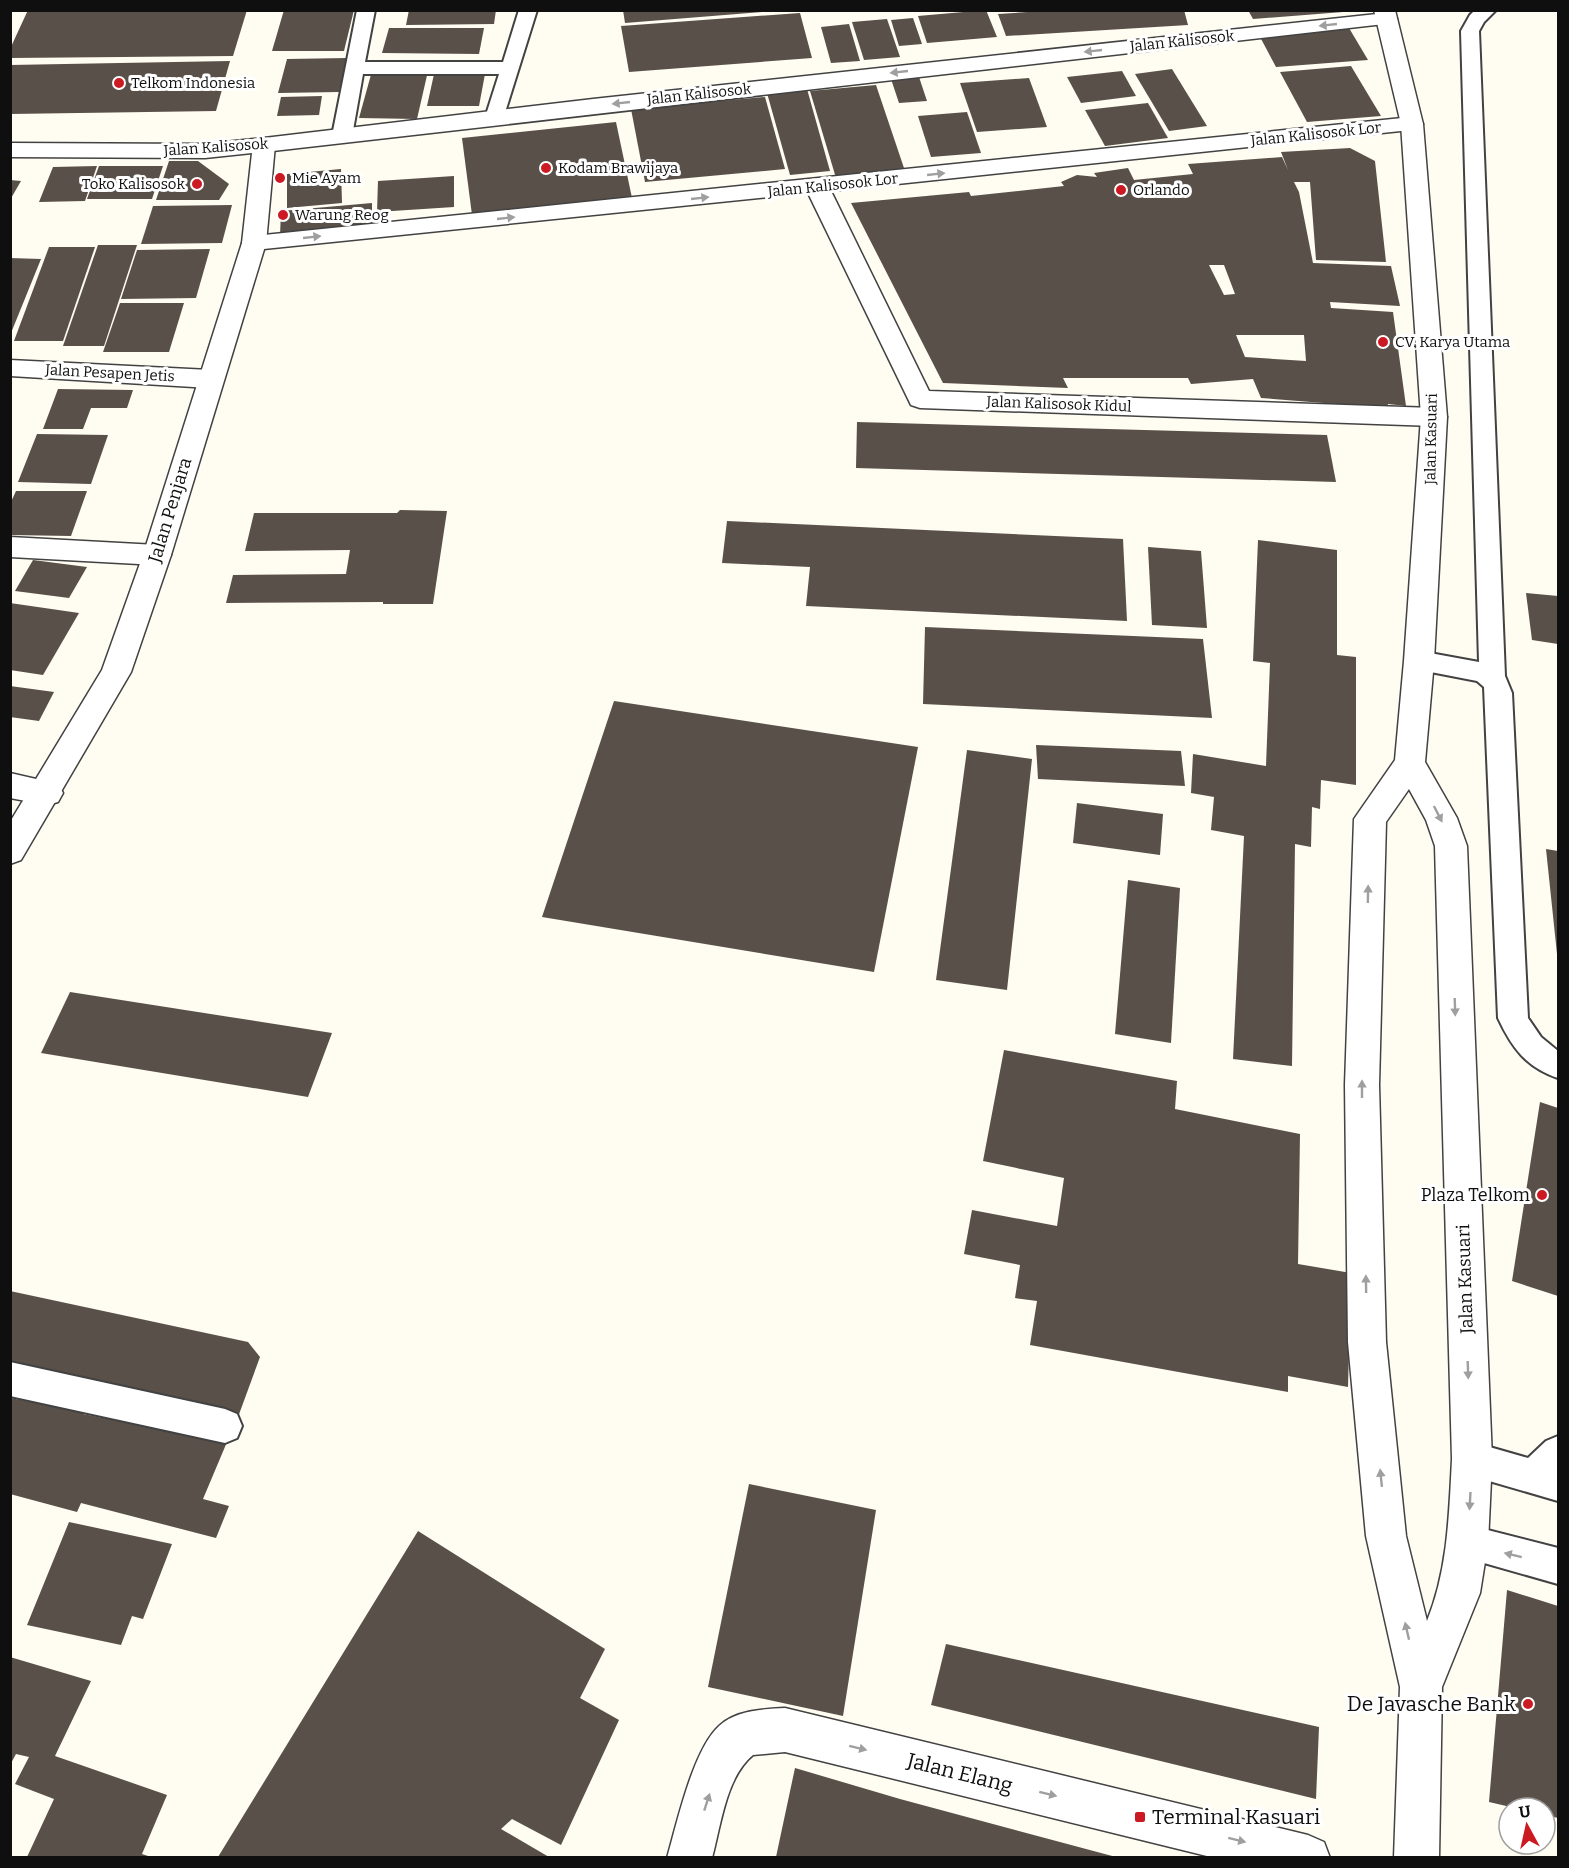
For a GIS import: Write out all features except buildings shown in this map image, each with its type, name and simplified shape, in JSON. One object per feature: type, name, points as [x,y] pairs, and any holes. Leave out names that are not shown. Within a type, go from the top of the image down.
[{"type":"street","name":"Jalan Kalisosok","points":[[10,150],[205,151],[1385,15]]},
{"type":"street","name":"Jalan Kasuari","points":[[1385,15],[1412,124],[1434,417],[1419,661],[1410,763],[1370,819],[1362,1085],[1367,1342],[1386,1536],[1420,1688],[1416,1857]]},
{"type":"street","name":"Jalan Kalisosok Lor","points":[[254,243],[817,187],[1412,124]]},
{"type":"street","name":"Jalan Penjara","points":[[10,851],[47,793],[116,672],[157,555],[254,243],[264,145]]},
{"type":"street","name":"Jalan Kalisosok Kidul","points":[[817,187],[920,399],[1434,417]]},
{"type":"street","name":"Jalan Pesapen Jetis","points":[[10,368],[210,379]]},
{"type":"street","points":[[10,547],[157,555]]},
{"type":"street","name":"Jalan Kasuari","points":[[1410,763],[1441,818],[1451,846],[1472,1459],[1468,1543],[1459,1593],[1420,1688]]},
{"type":"street","points":[[10,785],[47,793]]},
{"type":"street","name":"Jalan Elang","points":[[689,1857],[718,1767],[735,1740],[760,1731],[785,1730],[1308,1857]]},
{"type":"lane","points":[[342,136],[366,10]]},
{"type":"lane","points":[[495,118],[528,10]]},
{"type":"lane","points":[[1487,10],[1476,19],[1470,32],[1492,676],[1499,693],[1513,1018],[1521,1038],[1542,1058],[1558,1065]]},
{"type":"lane","points":[[355,68],[510,68]]},
{"type":"lane","points":[[1419,661],[1482,672],[1492,676]]},
{"type":"lane","points":[[10,1378],[225,1426]]},
{"type":"lane","points":[[1472,1459],[1546,1481],[1558,1453]]},
{"type":"lane","points":[[1468,1543],[1558,1566]]},
{"type":"place","name":"Telkom Indonesia","points":[[119,83]]},
{"type":"place","name":"Kodam Brawijaya","points":[[546,168]]},
{"type":"place","name":"Mie Ayam","points":[[280,178]]},
{"type":"place","name":"Toko Kalisosok","points":[[197,184]]},
{"type":"place","name":"Orlando","points":[[1121,190]]},
{"type":"place","name":"Warung Reog","points":[[283,215]]},
{"type":"place","name":"CV. Karya Utama","points":[[1383,342]]},
{"type":"place","name":"Plaza Telkom","points":[[1542,1195]]},
{"type":"place","name":"De Javasche Bank","points":[[1528,1704]]},
{"type":"place","name":"Terminal Kasuari","points":[[1140,1817]]}]
